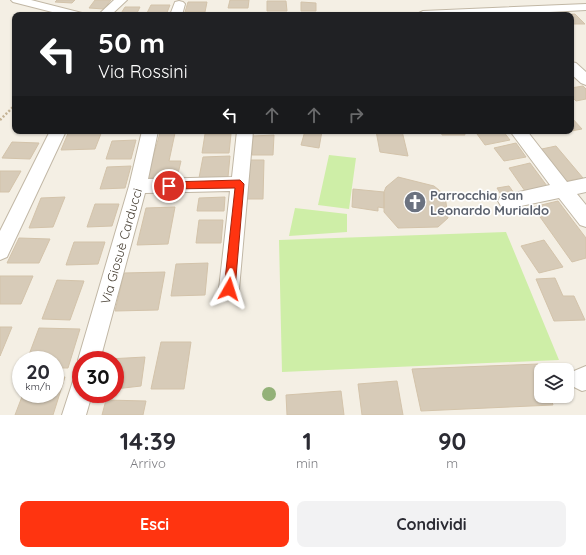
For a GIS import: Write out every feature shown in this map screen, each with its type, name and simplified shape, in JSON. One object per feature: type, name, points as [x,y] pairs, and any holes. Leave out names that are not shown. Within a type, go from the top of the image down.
[{"type":"street","points":[[17,0],[66,12]]},
{"type":"street","points":[[107,12],[121,0]]},
{"type":"street","points":[[528,12],[586,7]]},
{"type":"street","points":[[574,69],[586,80]]},
{"type":"street","points":[[574,82],[586,80]]},
{"type":"street","points":[[0,251],[57,134]]},
{"type":"street","name":"Via Giosuè Carducci","points":[[92,351],[138,186],[149,134]]},
{"type":"street","points":[[229,289],[245,134]]},
{"type":"street","points":[[520,134],[586,219]]},
{"type":"street","points":[[138,186],[240,184]]},
{"type":"street","points":[[507,201],[586,185]]},
{"type":"street","points":[[74,415],[77,403]]},
{"type":"path","points":[[0,120],[12,108]]},
{"type":"green space","points":[[329,155],[356,158],[349,209],[318,205]]},
{"type":"green space","points":[[295,208],[347,214],[347,232],[289,236]]},
{"type":"green space","points":[[506,232],[559,360],[282,372],[279,240]]},
{"type":"building","points":[[57,0],[75,0],[72,3],[55,2]]},
{"type":"building","points":[[95,0],[111,0],[104,9],[89,8]]},
{"type":"building","points":[[230,0],[249,0],[248,8],[228,8]]},
{"type":"building","points":[[267,1],[286,1],[287,11],[267,11]]},
{"type":"building","points":[[188,2],[207,2],[205,12],[185,12]]},
{"type":"building","points":[[301,2],[316,3],[316,11],[301,11]]},
{"type":"building","points":[[151,5],[170,5],[167,12],[148,12]]},
{"type":"building","points":[[125,7],[140,7],[138,12],[122,12]]},
{"type":"building","points":[[575,14],[585,24],[574,24]]},
{"type":"building","points":[[583,86],[586,89],[586,99],[576,101],[574,99],[574,88]]},
{"type":"building","points":[[574,120],[582,129],[574,130]]},
{"type":"building","points":[[68,134],[101,134],[95,149],[61,150]]},
{"type":"building","points":[[160,134],[175,134],[169,161],[181,161],[177,178],[147,178]]},
{"type":"building","points":[[205,134],[231,134],[229,153],[202,153]]},
{"type":"building","points":[[304,134],[321,134],[319,148],[301,145]]},
{"type":"building","points":[[377,134],[403,134],[408,156],[380,152]]},
{"type":"building","points":[[442,134],[465,135],[442,135]]},
{"type":"building","points":[[477,134],[505,134],[510,140],[485,145]]},
{"type":"building","points":[[274,135],[273,155],[252,155],[253,136]]},
{"type":"building","points":[[136,140],[131,159],[106,159],[112,141]]},
{"type":"building","points":[[12,142],[39,143],[30,159],[2,158]]},
{"type":"building","points":[[516,143],[526,157],[504,161],[494,148]]},
{"type":"building","points":[[556,146],[583,178],[562,182],[537,150]]},
{"type":"building","points":[[230,156],[228,177],[199,178],[203,157]]},
{"type":"building","points":[[249,160],[264,160],[263,199],[246,199]]},
{"type":"building","points":[[530,163],[547,186],[525,191],[509,168]]},
{"type":"building","points":[[131,166],[125,188],[100,189],[107,167]]},
{"type":"building","points":[[0,171],[21,171],[9,192],[0,192]]},
{"type":"building","name":"Parrocchia san Leonardo Murialdo","points":[[398,177],[434,186],[445,195],[448,218],[438,227],[398,228],[384,212],[384,192],[386,187]]},
{"type":"building","points":[[509,186],[514,193],[502,196],[497,188]]},
{"type":"building","points":[[353,189],[384,192],[384,208],[378,207],[378,211],[352,207]]},
{"type":"building","points":[[65,197],[53,227],[29,228],[41,198]]},
{"type":"building","points":[[225,197],[224,211],[197,211],[199,198]]},
{"type":"building","points":[[558,201],[586,238],[586,258],[572,262],[533,207]]},
{"type":"building","points":[[95,204],[119,204],[112,226],[87,227]]},
{"type":"building","points":[[175,207],[168,244],[137,245],[146,208]]},
{"type":"building","points":[[199,220],[223,220],[221,243],[196,243]]},
{"type":"building","points":[[19,238],[50,239],[39,263],[7,263]]},
{"type":"building","points":[[544,240],[563,267],[539,273],[521,246]]},
{"type":"building","points":[[74,242],[105,242],[98,264],[66,265]]},
{"type":"building","points":[[208,263],[205,295],[171,296],[176,264]]},
{"type":"building","points":[[165,272],[158,310],[115,311],[124,273]]},
{"type":"building","points":[[0,276],[33,276],[21,304],[0,304]]},
{"type":"building","points":[[555,278],[563,296],[574,296],[585,320],[554,321],[536,279]]},
{"type":"building","points":[[57,280],[84,281],[70,320],[42,319]]},
{"type":"building","points":[[0,327],[12,327],[0,356]]},
{"type":"building","points":[[39,328],[80,329],[68,368],[64,368],[64,351],[30,351]]},
{"type":"building","points":[[161,342],[191,342],[184,389],[151,389]]},
{"type":"building","points":[[145,357],[141,386],[124,388],[124,358]]},
{"type":"building","points":[[534,364],[534,403],[552,403],[553,405],[421,411],[412,369]]},
{"type":"building","points":[[397,381],[403,415],[362,415],[358,384]]},
{"type":"building","points":[[341,391],[344,415],[287,415],[286,395]]},
{"type":"building","points":[[124,400],[146,401],[143,415],[102,415],[105,403],[124,403]]},
{"type":"building","points":[[20,403],[57,403],[53,415],[15,415]]},
{"type":"place","name":"Parrocchia san Leonardo Murialdo","points":[[415,202]]},
{"type":"route","points":[[169,186],[240,184],[229,289]]}]
